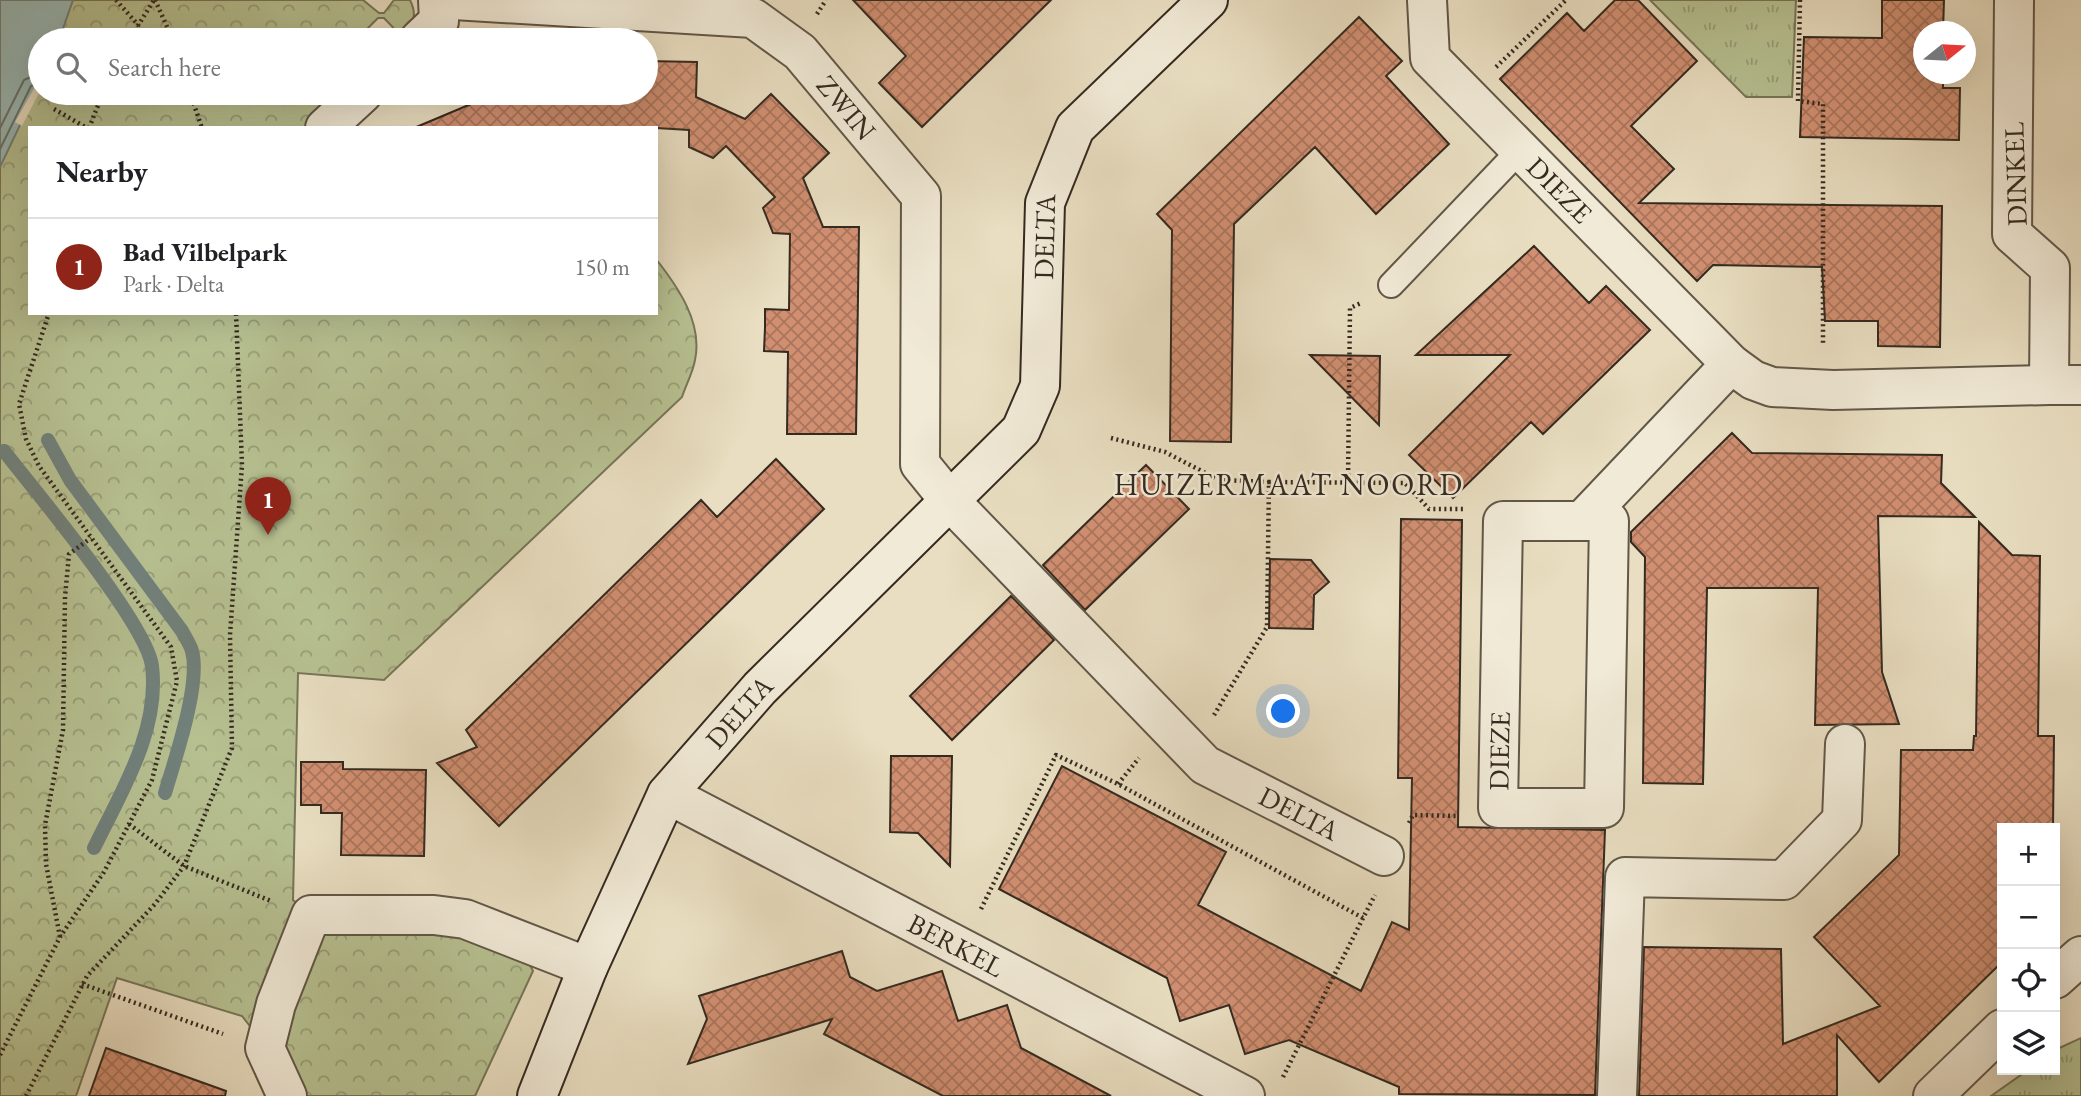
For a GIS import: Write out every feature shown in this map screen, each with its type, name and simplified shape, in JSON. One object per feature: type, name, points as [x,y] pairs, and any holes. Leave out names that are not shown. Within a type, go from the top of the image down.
[{"type":"street","points":[[432,28],[439,21],[438,0]]},
{"type":"street","name":"ZWIN","points":[[454,0],[753,18],[800,52],[921,196],[920,464],[950,501]]},
{"type":"street","name":"DELTA","points":[[537,1096],[588,967],[667,794],[760,688],[1021,430],[1040,386],[1045,203],[1075,128],[1208,0]]},
{"type":"street","name":"DIEZE","points":[[1427,0],[1430,58],[1731,364],[1753,380],[1772,387],[1823,389],[2065,385]]},
{"type":"street","name":"DINKEL","points":[[2014,0],[2012,234],[2050,268],[2065,385]]},
{"type":"street","points":[[327,126],[350,105]]},
{"type":"street","points":[[1582,521],[1731,364]]},
{"type":"street","name":"DELTA","points":[[950,501],[1205,765],[1388,858]]},
{"type":"street","name":"DIEZE","points":[[1503,521],[1609,521],[1604,808],[1498,808],[1503,521]]},
{"type":"street","points":[[1617,1096],[1625,877],[1784,880],[1842,820],[1845,744]]},
{"type":"street","name":"BERKEL","points":[[667,794],[962,948],[1262,1090]]},
{"type":"street","points":[[287,1096],[265,1048],[276,1004],[311,915],[434,915],[465,919],[588,967]]},
{"type":"street","points":[[2060,975],[2081,956]]},
{"type":"street","points":[[1933,1096],[1997,1034]]},
{"type":"lane","points":[[1391,285],[1520,150]]},
{"type":"path","points":[[116,0],[139,26],[154,0]]},
{"type":"path","points":[[154,0],[167,28]]},
{"type":"path","points":[[1467,95],[1566,0]]},
{"type":"path","points":[[1801,0],[1798,101],[1823,104],[1823,389]]},
{"type":"path","points":[[89,126],[98,105]]},
{"type":"path","points":[[194,105],[201,126]]},
{"type":"path","points":[[54,109],[84,126]]},
{"type":"path","points":[[1348,481],[1350,309],[1391,285]]},
{"type":"path","points":[[0,1055],[60,937],[104,872],[152,780],[177,681],[171,648],[39,466],[26,439],[19,404],[48,315]]},
{"type":"path","points":[[26,1096],[87,976],[155,904],[184,866],[232,748],[230,635],[242,465],[236,315]]},
{"type":"path","points":[[1111,438],[1166,452],[1219,480],[1405,483],[1429,509],[1489,509],[1503,521]]},
{"type":"path","points":[[1192,751],[1267,627],[1269,482]]},
{"type":"path","points":[[60,937],[46,864],[45,825],[63,730],[65,597],[69,554],[91,538]]},
{"type":"path","points":[[962,948],[1056,755],[1118,784],[1363,918]]},
{"type":"path","points":[[1262,1090],[1363,918],[1388,858],[1413,816],[1481,816],[1498,808]]},
{"type":"path","points":[[129,824],[184,866],[311,915]]},
{"type":"path","points":[[82,985],[265,1048]]},
{"type":"green space","points":[[0,0],[363,0],[379,13],[384,13],[394,0],[410,0],[414,15],[409,28],[394,28],[384,18],[378,18],[368,28],[28,28],[28,105],[332,105],[311,126],[28,126],[28,315],[658,315],[658,262],[673,281],[692,319],[697,346],[694,365],[682,397],[384,680],[298,673],[293,900],[330,931],[464,932],[527,959],[533,971],[475,1096],[305,1096],[242,1016],[117,978],[76,1096],[0,1096]]},
{"type":"green space","points":[[1650,0],[1796,0],[1792,97],[1746,97]]},
{"type":"green space","points":[[2081,1038],[2081,1096],[1991,1096],[2021,1075],[2060,1075],[2060,1048]]},
{"type":"water","points":[[0,0],[73,0],[63,28],[28,28],[30,105],[0,167]]},
{"type":"pier","points":[[28,99],[28,105],[33,105],[22,126],[15,122]]},
{"type":"building","points":[[853,0],[1051,0],[922,127],[879,83],[906,56]]},
{"type":"building","points":[[1615,0],[1638,0],[1697,61],[1631,126],[1674,169],[1639,203],[1942,206],[1940,347],[1878,346],[1878,321],[1825,321],[1822,267],[1713,265],[1697,281],[1500,79],[1567,13],[1584,31]]},
{"type":"building","points":[[1882,0],[1944,0],[1943,21],[1913,21],[1913,84],[1943,84],[1943,88],[1960,88],[1959,140],[1800,137],[1804,37],[1882,38]]},
{"type":"building","points":[[1359,17],[1402,61],[1386,76],[1449,144],[1376,214],[1315,147],[1234,224],[1231,442],[1170,441],[1172,230],[1157,214]]},
{"type":"building","points":[[658,61],[697,62],[696,97],[745,119],[771,94],[829,153],[803,178],[823,227],[859,227],[856,434],[787,434],[788,352],[764,351],[765,309],[789,310],[790,234],[773,233],[763,208],[775,197],[726,146],[713,158],[689,147],[689,130],[658,128],[658,126],[419,126],[469,105],[658,105]]},
{"type":"building","points":[[1534,246],[1589,303],[1606,286],[1650,330],[1543,434],[1531,422],[1453,498],[1409,455],[1510,355],[1416,355]]},
{"type":"building","points":[[1310,355],[1380,356],[1379,425]]},
{"type":"building","points":[[1732,433],[1752,453],[1942,455],[1941,483],[1975,517],[1878,516],[1882,672],[1899,724],[1815,725],[1818,588],[1707,588],[1703,784],[1643,783],[1645,557],[1631,542],[1631,532]]},
{"type":"building","points":[[776,459],[824,509],[499,826],[437,763],[477,747],[466,730],[701,500],[717,517]]},
{"type":"building","points":[[1146,465],[1189,509],[1085,610],[1043,565]]},
{"type":"building","points":[[1401,519],[1462,520],[1458,827],[1605,830],[1595,1095],[1399,1094],[1399,1087],[1289,1040],[1245,1054],[1229,1005],[1180,1021],[1167,978],[999,889],[1062,766],[1226,852],[1198,905],[1361,991],[1392,922],[1409,930],[1412,778],[1398,778]]},
{"type":"building","points":[[1979,522],[2012,555],[2040,556],[2038,736],[2054,736],[2053,823],[1997,823],[1997,967],[1879,1082],[1837,1035],[1837,1096],[1639,1096],[1644,947],[1781,949],[1783,1044],[1880,1006],[1814,937],[1899,855],[1901,750],[1973,750],[1976,736]]},
{"type":"building","points":[[1270,559],[1311,560],[1329,582],[1314,595],[1313,629],[1269,628]]},
{"type":"building","points":[[1011,596],[1054,640],[952,740],[910,696]]},
{"type":"building","points":[[891,756],[952,756],[950,866],[918,833],[890,832]]},
{"type":"building","points":[[301,762],[343,762],[343,769],[426,770],[424,856],[341,855],[342,813],[321,813],[321,805],[301,805]]},
{"type":"building","points":[[842,951],[850,977],[877,991],[942,971],[958,1021],[1007,1005],[1021,1048],[1111,1096],[943,1096],[824,1034],[832,1019],[688,1064],[707,1019],[699,996]]},
{"type":"building","points":[[106,1048],[226,1091],[225,1096],[89,1096]]},
{"type":"waterway","points":[[48,440],[70,480],[182,631],[192,651],[194,665],[190,701],[165,793]]},
{"type":"waterway","points":[[4,451],[111,590],[131,620],[152,666],[153,690],[144,737],[126,783],[94,848]]},
{"type":"place","name":"Bad Vilbelpark","points":[[268,535]]},
{"type":"district","name":"HUIZERMAAT NOORD","points":[[1289,484]]}]
